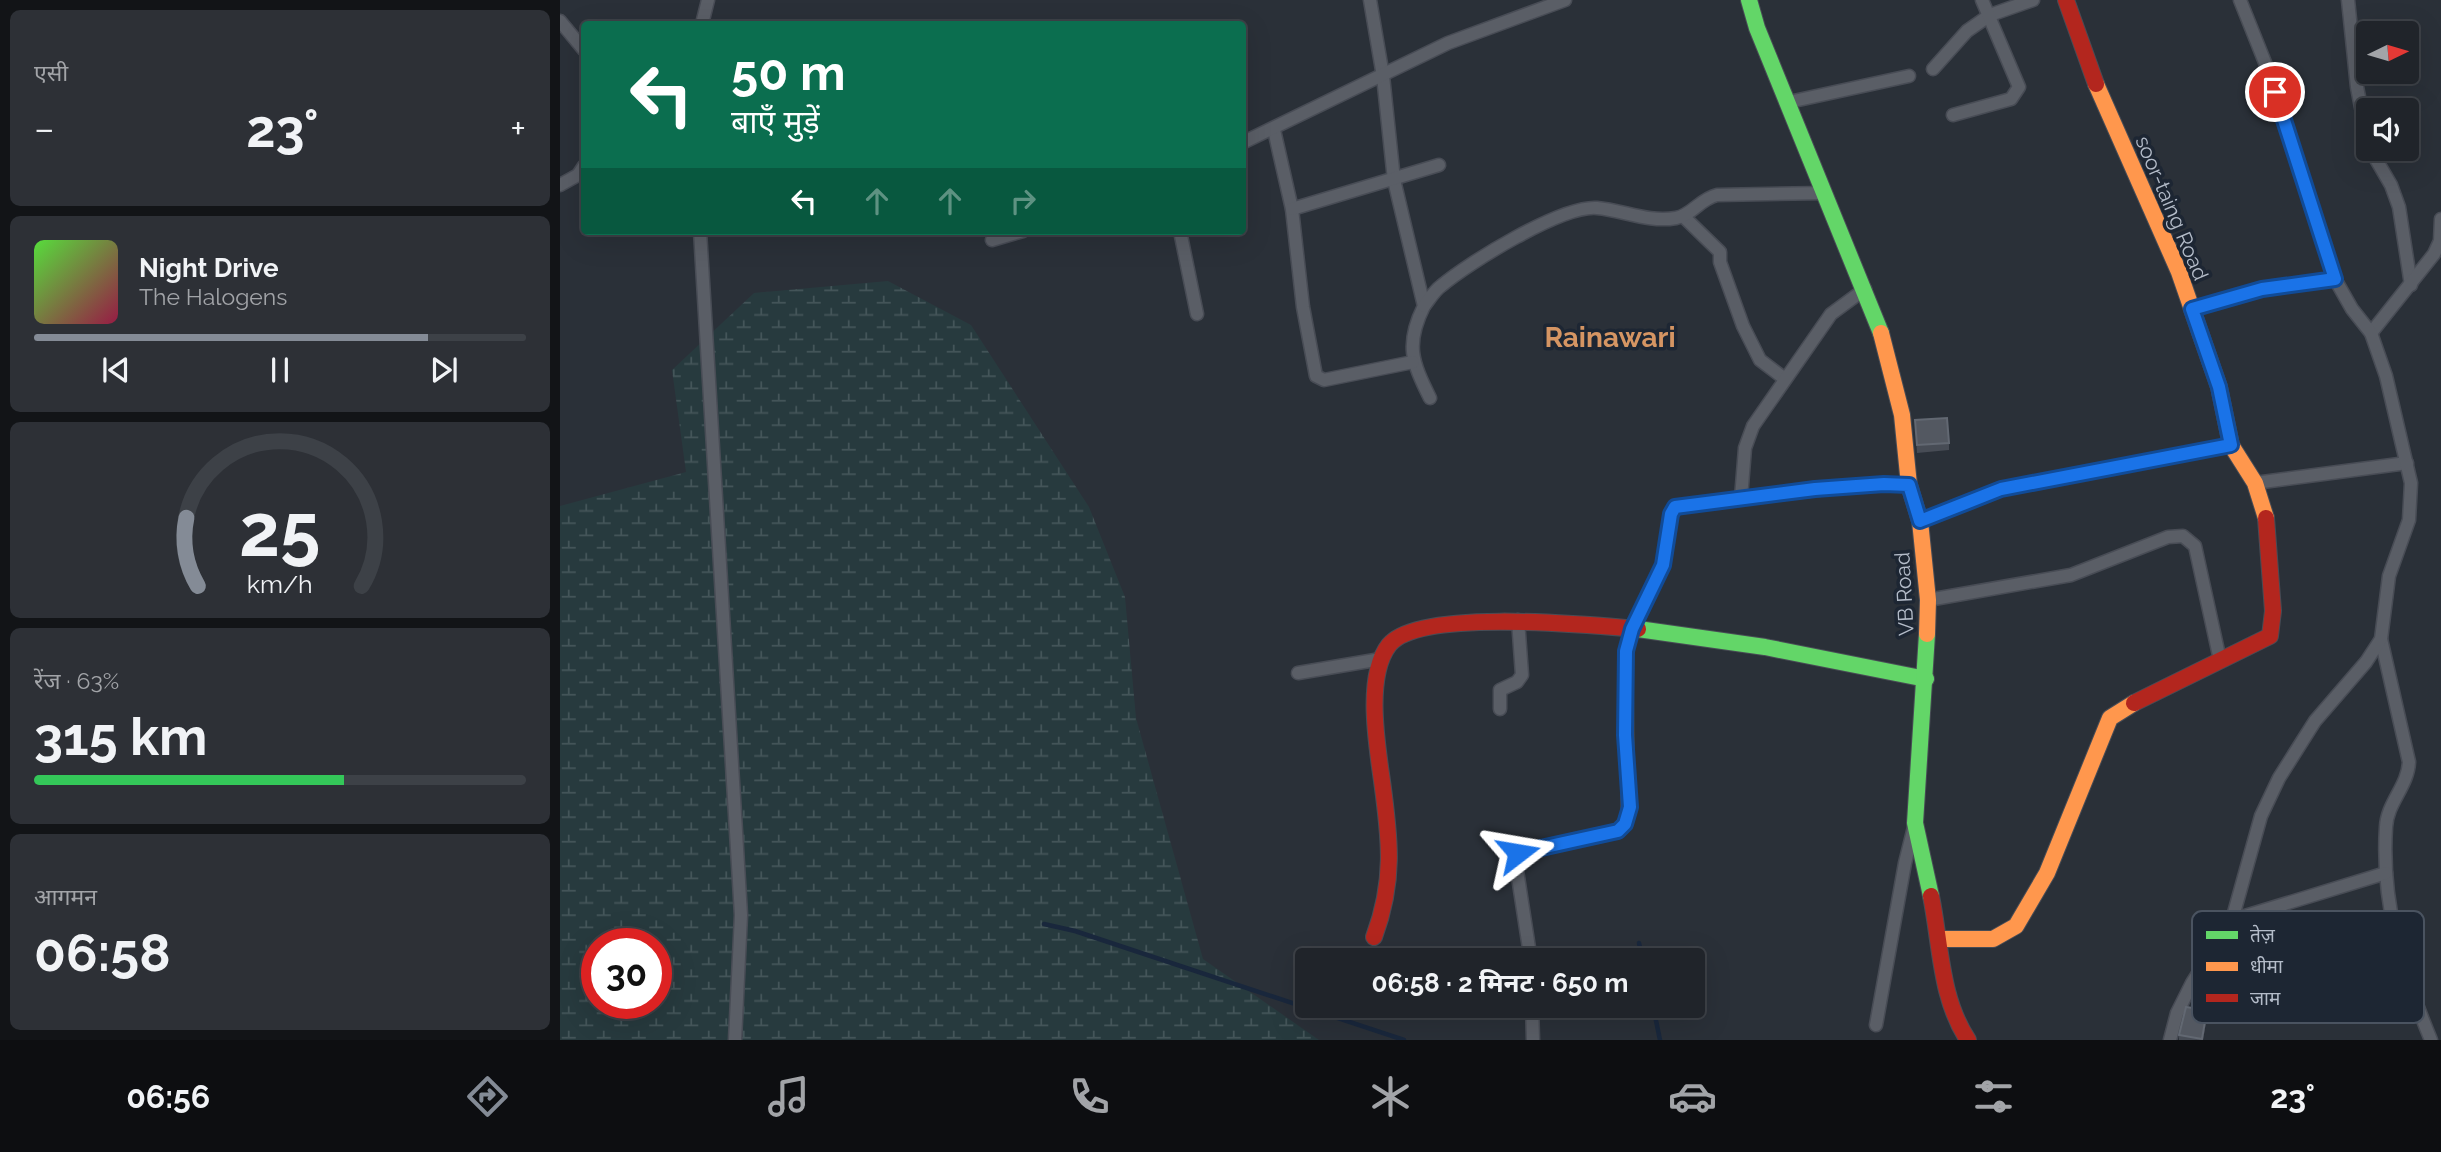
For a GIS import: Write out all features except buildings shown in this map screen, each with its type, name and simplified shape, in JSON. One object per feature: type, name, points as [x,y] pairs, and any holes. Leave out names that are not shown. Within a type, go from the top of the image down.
[{"type":"street","points":[[703,21],[708,0]]},
{"type":"street","points":[[1370,0],[1383,76],[1394,180],[1424,306]]},
{"type":"street","points":[[1246,141],[1448,43],[1564,0]]},
{"type":"street","name":"VB Road","points":[[1749,0],[1757,28],[1865,289],[1891,366],[1902,415],[1909,485],[1920,521],[1928,600],[1926,679],[1915,823],[1940,939],[1947,999],[1954,1019],[1968,1040]]},
{"type":"street","points":[[1953,115],[2017,95],[2017,80],[1982,0]]},
{"type":"street","points":[[1933,69],[1968,31],[1990,15],[2033,0]]},
{"type":"street","name":"soor-taing Road","points":[[2066,0],[2103,105],[2174,260],[2219,387],[2231,445],[2255,483],[2269,536],[2273,611],[2270,636],[2220,660]]},
{"type":"street","points":[[2240,0],[2268,71],[2335,279],[2352,309],[2371,333],[2386,376],[2411,483],[2409,520],[2389,576],[2381,639],[2409,762],[2408,772],[2391,807],[2386,825],[2388,911]]},
{"type":"street","points":[[2348,0],[2359,98]]},
{"type":"street","points":[[560,21],[581,46]]},
{"type":"street","points":[[1788,102],[1909,76]]},
{"type":"street","points":[[1274,130],[1292,209],[1303,307],[1315,376],[1324,380],[1413,362]]},
{"type":"street","points":[[2377,161],[2391,185],[2399,207],[2411,285]]},
{"type":"street","points":[[1292,209],[1439,165]]},
{"type":"street","points":[[560,185],[581,170]]},
{"type":"street","points":[[1430,398],[1413,362],[1415,323],[1424,306],[1439,287],[1536,226],[1570,213],[1596,208],[1637,217],[1684,217],[1704,200],[1717,195],[1825,193]]},
{"type":"street","points":[[1684,217],[1720,252],[1720,262],[1743,327],[1760,360],[1785,379]]},
{"type":"street","points":[[2371,333],[2438,248],[2441,219]]},
{"type":"street","points":[[700,235],[741,915],[735,1040]]},
{"type":"street","points":[[992,240],[1009,235]]},
{"type":"street","points":[[1181,235],[1197,314]]},
{"type":"street","points":[[2192,309],[2262,289],[2335,279]]},
{"type":"street","points":[[1741,498],[1745,448],[1753,426],[1831,314],[1865,289]]},
{"type":"street","points":[[1920,521],[2001,489],[2231,445]]},
{"type":"street","points":[[2255,483],[2407,463]]},
{"type":"street","points":[[1529,948],[1516,864],[1518,853],[1618,831],[1628,817],[1624,684],[1626,651],[1632,629],[1663,565],[1671,514],[1675,507],[1884,484],[1909,485]]},
{"type":"street","points":[[1928,600],[2071,575],[2168,537],[2183,536],[2195,547],[2220,660],[2129,705],[2110,718],[2059,845],[2016,926],[2001,938],[1940,939]]},
{"type":"street","points":[[1374,937],[1388,905],[1392,878],[1375,716],[1381,659],[1395,638],[1411,630],[1485,620],[1632,629],[1726,640],[1828,657],[1926,679]]},
{"type":"street","points":[[1500,709],[1500,690],[1517,682],[1522,675],[1518,620]]},
{"type":"street","points":[[2235,911],[2261,816],[2279,778],[2315,721],[2366,662],[2381,639]]},
{"type":"street","points":[[1298,673],[1381,659]]},
{"type":"street","points":[[1876,1025],[1905,863],[1915,823]]},
{"type":"street","points":[[2261,911],[2386,873]]},
{"type":"street","points":[[2170,1040],[2177,1013],[2192,983]]},
{"type":"street","points":[[1532,1018],[1533,1040]]},
{"type":"street","points":[[2424,1021],[2431,1040]]},
{"type":"green space","points":[[888,281],[971,325],[1089,507],[1125,597],[1136,718],[1203,959],[1319,1040],[560,1040],[560,506],[686,472],[672,370],[754,293]]},
{"type":"waterway","points":[[1044,924],[1075,931],[1404,1040]]},
{"type":"waterway","points":[[1639,943],[1640,948]]},
{"type":"waterway","points":[[1655,1018],[1660,1040]]},
{"type":"traffic: fast","points":[[1749,0],[1757,28],[1881,333]]},
{"type":"traffic: fast","points":[[1638,629],[1765,647],[1926,679]]},
{"type":"traffic: fast","points":[[1927,634],[1915,823],[1931,896]]},
{"type":"traffic: slow","points":[[2096,84],[2179,272],[2219,387],[2231,445],[2255,483],[2266,518]]},
{"type":"traffic: slow","points":[[1881,333],[1902,415],[1909,485],[1920,521],[1928,600],[1927,634]]},
{"type":"traffic: slow","points":[[1940,939],[1993,939],[2016,926],[2047,873],[2110,718],[2134,703]]},
{"type":"traffic: jam","points":[[2066,0],[2096,84]]},
{"type":"traffic: jam","points":[[2134,703],[2270,636],[2273,611],[2266,518]]},
{"type":"traffic: jam","points":[[1374,937],[1385,897],[1389,860],[1376,730],[1375,692],[1377,674],[1389,645],[1406,634],[1434,626],[1468,623],[1546,623],[1638,629]]},
{"type":"traffic: jam","points":[[1931,896],[1947,989],[1952,1007],[1968,1040]]},
{"type":"district","name":"Rainawari","points":[[1610,337]]},
{"type":"route","points":[[1518,853],[1618,831],[1625,824],[1630,807],[1625,735],[1626,651],[1632,629],[1663,565],[1671,514],[1675,507],[1815,489],[1909,485],[1920,521],[2001,489],[2096,472],[2151,458],[2231,445],[2219,387],[2192,309],[2262,289],[2335,279],[2275,92]]}]
